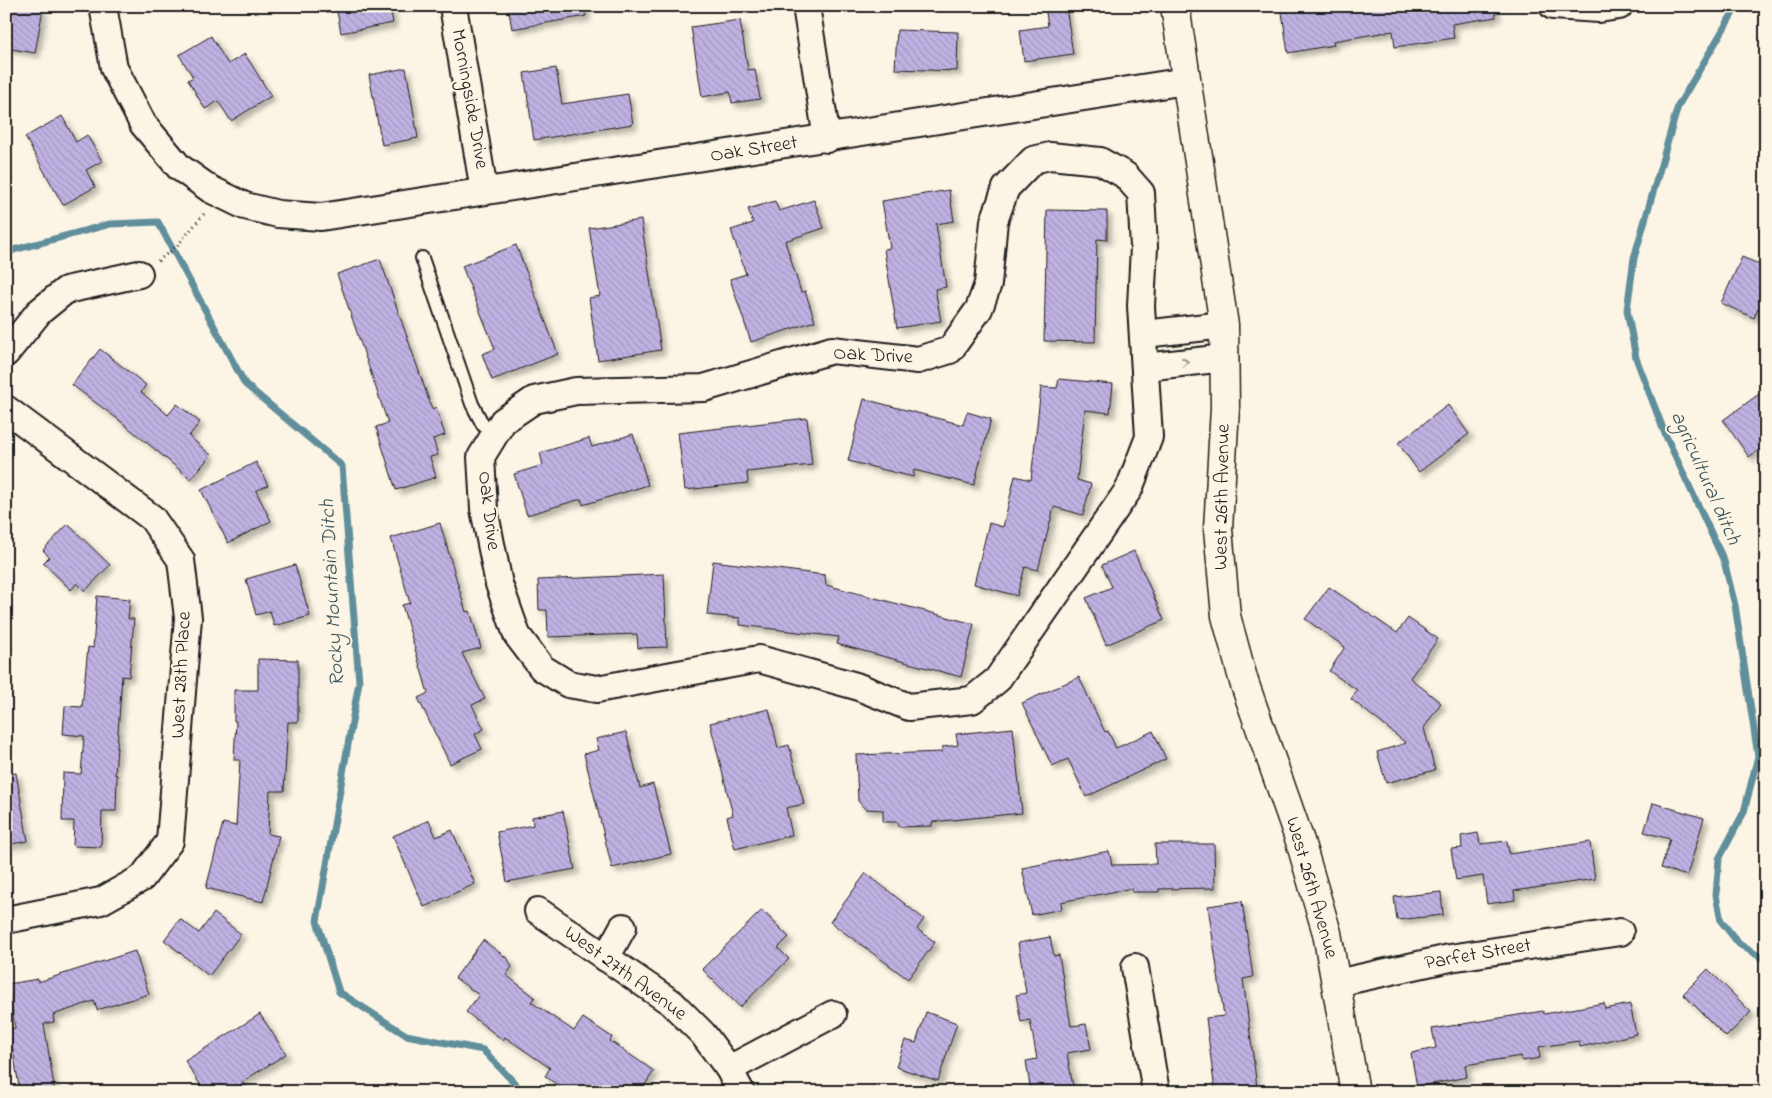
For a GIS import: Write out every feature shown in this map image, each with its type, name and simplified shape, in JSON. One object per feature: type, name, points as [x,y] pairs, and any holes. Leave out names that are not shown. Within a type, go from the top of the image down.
[{"type":"street","name":"Oak Street","points":[[103,6],[114,68],[143,124],[179,167],[210,189],[245,206],[278,214],[320,217],[827,139],[1186,81]]},
{"type":"street","name":"Morningside Drive","points":[[453,6],[484,191]]},
{"type":"street","points":[[806,6],[827,139]]},
{"type":"street","name":"West 26th Avenue","points":[[1175,6],[1224,325],[1225,408],[1218,529],[1226,616],[1244,682],[1315,888],[1337,983],[1355,1092]]},
{"type":"street","points":[[1553,6],[1599,9],[1619,6]]},
{"type":"street","name":"Oak Drive","points":[[1050,156],[1100,161],[1125,175],[1141,193],[1144,247],[1141,306],[1144,334],[1148,437],[1129,489],[997,680],[972,700],[909,707],[856,686],[760,659],[598,689],[568,684],[542,668],[517,635],[499,584],[484,509],[481,458],[503,421],[534,400],[576,391],[704,388],[832,350],[918,360],[950,350],[979,309],[988,284],[994,221],[1006,188],[1033,160],[1050,156]]},
{"type":"street","points":[[6,353],[39,312],[66,290],[146,270]]},
{"type":"street","points":[[1144,334],[1224,325]]},
{"type":"street","points":[[1145,367],[1225,358]]},
{"type":"street","name":"West 28th Place","points":[[6,409],[152,518],[181,560],[188,618],[170,841],[142,878],[101,901],[6,920]]},
{"type":"street","name":"West 27th Avenue","points":[[538,911],[672,1003],[703,1034],[735,1081]]},
{"type":"street","points":[[606,958],[623,927]]},
{"type":"street","name":"Parfet Street","points":[[1337,983],[1450,958],[1620,932]]},
{"type":"street","points":[[1135,967],[1156,1092]]},
{"type":"street","points":[[735,1081],[833,1014]]},
{"type":"lane","points":[[422,258],[474,410],[483,425],[496,434]]},
{"type":"path","points":[[146,270],[177,246],[205,212]]},
{"type":"building","points":[[6,6],[43,9],[35,53],[6,48]]},
{"type":"building","points":[[336,6],[390,6],[393,23],[341,33]]},
{"type":"building","points":[[508,6],[585,6],[586,16],[512,29]]},
{"type":"building","points":[[1045,6],[1066,6],[1073,54],[1024,61],[1020,30],[1048,26]]},
{"type":"building","points":[[1281,6],[1495,6],[1496,17],[1452,24],[1454,38],[1395,47],[1393,31],[1333,41],[1334,45],[1288,53]]},
{"type":"building","points":[[740,20],[748,70],[755,69],[760,99],[732,103],[730,92],[702,97],[691,27]]},
{"type":"building","points":[[897,30],[958,32],[957,71],[895,69]]},
{"type":"building","points":[[211,36],[228,64],[245,54],[271,96],[231,121],[218,101],[205,109],[188,80],[193,77],[179,55]]},
{"type":"building","points":[[406,68],[418,138],[382,145],[369,75]]},
{"type":"building","points":[[556,68],[562,104],[628,94],[633,124],[534,140],[524,73]]},
{"type":"building","points":[[62,116],[76,142],[87,135],[102,161],[86,170],[95,187],[63,205],[25,137]]},
{"type":"building","points":[[949,190],[954,221],[936,224],[946,287],[935,289],[941,321],[897,328],[884,249],[890,248],[882,201]]},
{"type":"building","points":[[814,200],[824,228],[785,241],[801,292],[805,291],[815,321],[751,342],[730,279],[746,274],[731,230],[753,223],[748,209],[775,201],[779,211]]},
{"type":"building","points":[[1047,210],[1107,211],[1107,240],[1097,239],[1095,342],[1044,341]]},
{"type":"building","points":[[641,220],[661,350],[598,360],[589,298],[600,296],[589,228]]},
{"type":"building","points":[[516,245],[558,354],[492,380],[482,354],[495,349],[462,266]]},
{"type":"building","points":[[1742,257],[1766,267],[1766,312],[1758,308],[1754,318],[1721,303]]},
{"type":"building","points":[[380,259],[432,409],[436,407],[445,435],[433,439],[438,455],[430,457],[436,477],[396,490],[376,427],[388,423],[337,274]]},
{"type":"building","points":[[100,349],[146,385],[141,392],[168,415],[177,404],[200,422],[189,436],[211,455],[191,479],[119,420],[72,385]]},
{"type":"building","points":[[1059,379],[1113,384],[1110,413],[1085,410],[1077,480],[1091,484],[1083,515],[1054,507],[1038,570],[1025,567],[1017,596],[974,584],[989,523],[1003,527],[1015,476],[1031,480],[1041,387],[1057,388]]},
{"type":"building","points":[[1766,389],[1766,445],[1749,457],[1723,420]]},
{"type":"building","points":[[864,399],[963,425],[967,412],[991,419],[974,485],[914,470],[913,477],[848,461]]},
{"type":"building","points":[[1448,405],[1469,434],[1419,472],[1398,443]]},
{"type":"building","points":[[807,418],[812,465],[747,472],[748,483],[685,490],[678,433]]},
{"type":"building","points":[[633,434],[648,485],[583,505],[581,499],[527,515],[514,474],[543,465],[540,453],[589,438],[592,447]]},
{"type":"building","points":[[256,462],[268,485],[256,491],[271,521],[228,543],[201,490]]},
{"type":"building","points":[[440,523],[466,612],[470,611],[481,648],[462,653],[485,699],[472,705],[484,729],[475,734],[482,749],[450,764],[418,698],[428,693],[402,605],[410,603],[391,538]]},
{"type":"building","points":[[68,524],[110,565],[85,591],[77,583],[71,590],[43,563],[49,557],[43,550]]},
{"type":"building","points":[[1134,551],[1164,620],[1106,645],[1086,598],[1112,587],[1102,565]]},
{"type":"building","points":[[713,561],[825,575],[826,585],[974,624],[961,677],[837,644],[839,637],[740,625],[740,618],[707,615]]},
{"type":"building","points":[[295,565],[310,616],[274,626],[270,611],[256,615],[246,579]]},
{"type":"building","points":[[664,574],[667,647],[638,648],[637,634],[548,637],[547,610],[539,610],[538,580]]},
{"type":"building","points":[[1329,587],[1397,633],[1408,618],[1438,639],[1410,678],[1441,703],[1424,728],[1435,770],[1386,783],[1377,752],[1406,743],[1351,699],[1357,690],[1329,671],[1345,647],[1305,619]]},
{"type":"building","points":[[97,596],[130,599],[128,619],[134,619],[129,677],[122,676],[115,775],[117,775],[116,811],[102,811],[101,847],[73,846],[74,821],[62,821],[63,773],[81,774],[84,736],[63,734],[65,706],[82,707],[88,647],[93,648]]},
{"type":"building","points":[[258,659],[298,660],[298,722],[288,722],[284,791],[270,791],[268,834],[279,836],[263,902],[206,888],[223,823],[236,826],[240,760],[234,760],[236,721],[234,721],[234,690],[258,690]]},
{"type":"building","points":[[1079,677],[1105,732],[1108,731],[1116,748],[1153,731],[1166,759],[1086,797],[1068,759],[1052,766],[1022,703]]},
{"type":"building","points":[[769,709],[778,748],[789,745],[804,804],[786,808],[792,835],[735,849],[727,817],[733,815],[710,723]]},
{"type":"building","points":[[1013,728],[1022,813],[932,822],[932,826],[899,827],[898,822],[883,822],[883,810],[865,809],[858,801],[856,755],[942,752],[942,747],[958,745],[956,734]]},
{"type":"building","points":[[626,732],[640,788],[653,784],[671,854],[612,868],[584,754],[599,750],[596,739]]},
{"type":"building","points":[[16,773],[28,841],[6,845],[6,774]]},
{"type":"building","points":[[1653,803],[1704,818],[1687,876],[1661,868],[1670,839],[1644,832]]},
{"type":"building","points":[[563,811],[575,869],[507,882],[497,832],[533,825],[532,817]]},
{"type":"building","points":[[429,820],[436,837],[452,830],[475,884],[424,907],[393,836]]},
{"type":"building","points":[[1478,833],[1480,844],[1507,841],[1509,854],[1590,842],[1595,879],[1514,891],[1515,900],[1487,904],[1483,876],[1456,880],[1451,849],[1462,848],[1461,836]]},
{"type":"building","points":[[1155,844],[1214,844],[1215,888],[1159,889],[1159,892],[1132,892],[1132,888],[1061,902],[1062,909],[1032,915],[1022,868],[1109,851],[1112,865],[1156,864]]},
{"type":"building","points":[[866,873],[924,919],[917,929],[935,942],[908,979],[830,922]]},
{"type":"building","points":[[1441,892],[1443,915],[1397,920],[1394,897]]},
{"type":"building","points":[[1242,901],[1253,977],[1243,979],[1257,1087],[1215,1092],[1206,1018],[1224,1016],[1208,906]]},
{"type":"building","points":[[762,910],[789,937],[778,948],[789,959],[740,1007],[702,969]]},
{"type":"building","points":[[214,913],[241,934],[209,976],[164,940],[180,919],[199,933]]},
{"type":"building","points":[[1050,937],[1054,956],[1059,955],[1071,1026],[1086,1024],[1091,1049],[1067,1053],[1074,1092],[1031,1092],[1026,1061],[1037,1059],[1030,1020],[1021,1022],[1016,995],[1026,993],[1018,943]]},
{"type":"building","points":[[483,940],[508,959],[512,967],[506,975],[535,997],[531,1002],[574,1031],[583,1018],[612,1037],[610,1041],[654,1071],[640,1092],[567,1092],[545,1076],[550,1068],[505,1037],[503,1040],[466,1012],[479,995],[455,978]]},
{"type":"building","points":[[135,951],[149,994],[97,1010],[94,1001],[53,1015],[54,1022],[44,1024],[55,1092],[20,1092],[9,1029],[15,1028],[8,984],[38,979],[38,982]]},
{"type":"building","points":[[1708,969],[1751,1012],[1726,1037],[1683,994]]},
{"type":"building","points":[[1604,1003],[1605,1009],[1630,1004],[1636,1034],[1580,1047],[1579,1041],[1539,1047],[1540,1058],[1522,1061],[1521,1056],[1465,1065],[1467,1077],[1417,1087],[1411,1053],[1436,1048],[1432,1029],[1543,1011],[1544,1014]]},
{"type":"building","points":[[926,1012],[957,1023],[938,1081],[896,1067],[905,1040],[916,1043]]},
{"type":"building","points":[[260,1014],[286,1054],[242,1082],[249,1092],[205,1092],[185,1061]]},
{"type":"waterway","name":"agricultural ditch","points":[[1737,6],[1678,106],[1634,258],[1627,310],[1636,358],[1665,434],[1724,561],[1735,605],[1758,756],[1744,812],[1719,859],[1716,895],[1721,921],[1739,944],[1762,958],[1766,958]]},
{"type":"waterway","name":"Rocky Mountain Ditch","points":[[6,252],[110,224],[158,222],[245,384],[342,466],[359,682],[317,921],[339,992],[406,1035],[483,1050],[523,1092]]}]
